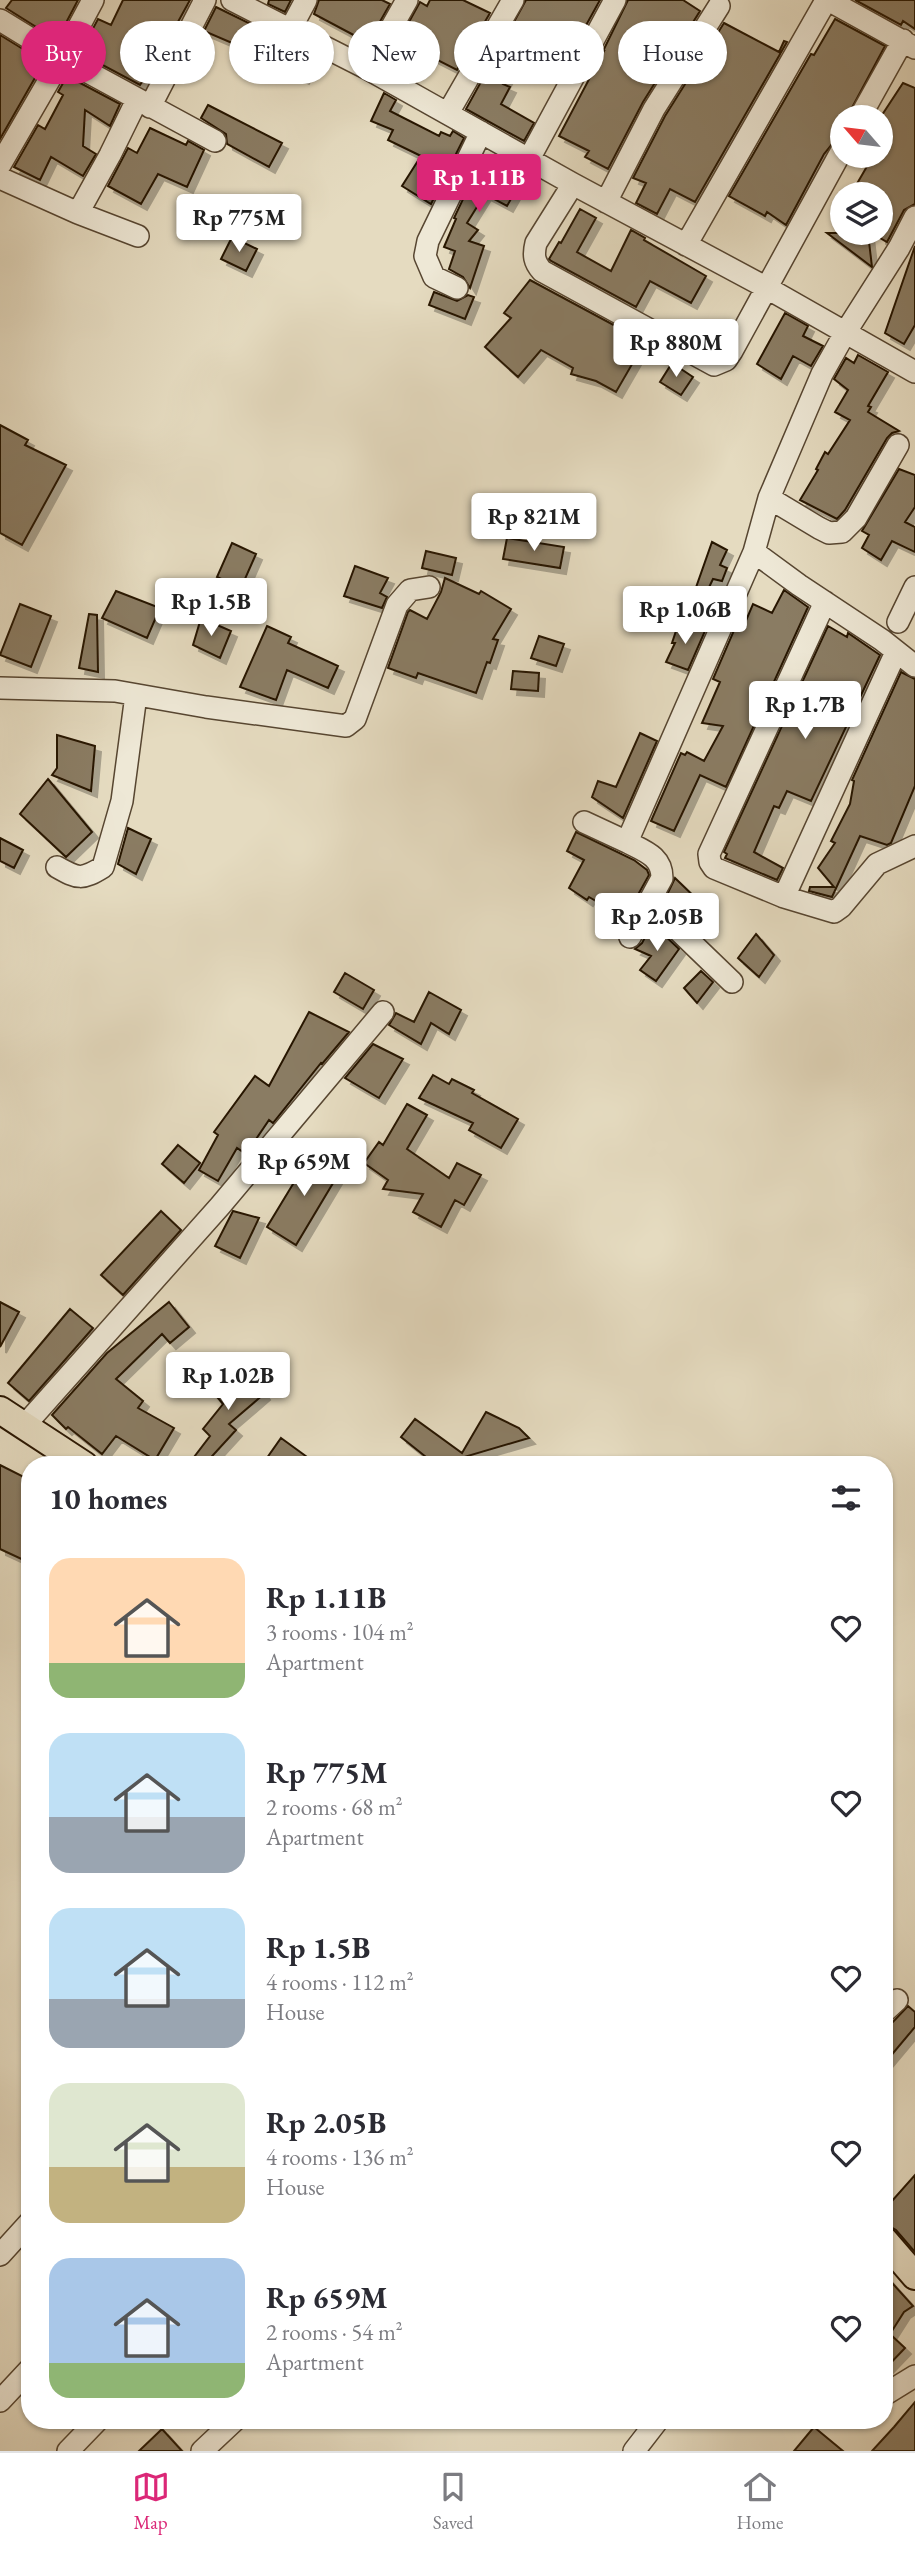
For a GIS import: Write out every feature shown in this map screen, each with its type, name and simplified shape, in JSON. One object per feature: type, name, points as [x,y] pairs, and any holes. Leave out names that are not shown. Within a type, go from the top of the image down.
[{"type":"main road","points":[[0,1410],[72,1456]]},
{"type":"main road","points":[[893,2250],[915,2276]]},
{"type":"street","points":[[82,21],[93,0]]},
{"type":"street","points":[[78,213],[110,155],[205,0]]},
{"type":"street","points":[[232,0],[273,21]]},
{"type":"street","points":[[295,21],[306,0]]},
{"type":"street","points":[[395,21],[407,0]]},
{"type":"street","points":[[448,113],[513,0]]},
{"type":"street","points":[[529,159],[615,0]]},
{"type":"street","points":[[686,245],[824,4],[830,1],[909,44],[868,105]]},
{"type":"street","points":[[606,202],[618,174],[654,109],[719,6]]},
{"type":"street","points":[[0,20],[21,33]]},
{"type":"street","points":[[106,83],[215,141]]},
{"type":"street","points":[[0,165],[47,84]]},
{"type":"street","points":[[395,84],[915,372]]},
{"type":"street","points":[[457,288],[433,278],[425,256],[428,241],[481,132]]},
{"type":"street","points":[[573,184],[536,243],[534,252],[537,265],[542,271],[707,363],[720,364],[726,360],[832,168]]},
{"type":"street","points":[[0,178],[138,236]]},
{"type":"street","points":[[627,842],[754,552],[769,498],[822,374],[915,217]]},
{"type":"street","points":[[769,498],[829,533],[842,532],[856,518],[898,445]]},
{"type":"street","points":[[754,552],[882,639],[915,666]]},
{"type":"street","points":[[0,688],[115,691],[346,726],[355,719],[397,605],[410,590],[429,587]]},
{"type":"street","points":[[898,622],[915,587]]},
{"type":"street","points":[[825,602],[709,854],[710,862],[714,868],[784,897],[834,912],[877,864],[909,849],[915,828]]},
{"type":"street","points":[[784,897],[896,652]]},
{"type":"street","points":[[57,867],[75,877],[88,876],[103,867],[122,801],[136,695]]},
{"type":"street","points":[[584,822],[657,858],[662,867],[662,878],[630,937]]},
{"type":"street","points":[[650,903],[732,982]]},
{"type":"street","points":[[25,1425],[220,1206],[383,1012]]},
{"type":"street","points":[[0,2255],[21,2232]]},
{"type":"street","points":[[893,2389],[915,2376]]},
{"type":"street","points":[[0,2401],[21,2379]]},
{"type":"street","points":[[68,2451],[89,2429]]},
{"type":"street","points":[[202,2451],[225,2429]]},
{"type":"street","points":[[634,2451],[651,2429]]},
{"type":"building","points":[[12,0],[78,0],[67,21],[27,21],[6,8]]},
{"type":"building","points":[[123,0],[190,0],[178,21],[120,21],[120,74],[106,67],[106,23],[111,25]]},
{"type":"building","points":[[269,0],[291,0],[285,12],[268,4]]},
{"type":"building","points":[[319,0],[382,0],[390,4],[380,21],[348,21],[348,32],[334,25],[334,21],[327,21],[314,14]]},
{"type":"building","points":[[430,0],[463,0],[490,13],[485,21],[454,21],[454,68],[440,61],[440,21],[410,21],[420,2],[427,6]]},
{"type":"building","points":[[526,0],[600,0],[588,21],[514,21]]},
{"type":"building","points":[[628,0],[683,0],[700,11],[694,21],[618,21],[618,84],[654,84],[608,169],[585,157],[589,151],[559,136],[587,84],[604,84],[604,49]]},
{"type":"building","points":[[855,0],[915,0],[915,29],[903,21],[901,25]]},
{"type":"building","points":[[216,7],[244,21],[229,21],[229,42],[215,36],[215,21],[209,21]]},
{"type":"building","points":[[835,19],[885,46],[853,105],[830,105],[830,147],[786,225],[767,212],[765,216],[729,196],[811,54],[814,55]]},
{"type":"building","points":[[727,25],[779,52],[784,41],[787,42],[695,202],[670,189],[657,214],[636,203],[646,183],[633,178],[685,84],[727,84]]},
{"type":"building","points":[[0,35],[21,48],[21,84],[31,84],[0,139]]},
{"type":"building","points":[[903,83],[915,88],[915,204],[904,210],[893,231],[893,182],[858,182],[866,168],[893,168],[893,105],[889,105]]},
{"type":"building","points":[[62,84],[82,84],[120,104],[110,126],[85,110],[83,146],[96,154],[83,176],[51,157],[40,180],[14,167],[38,125],[45,129],[63,95],[58,92]]},
{"type":"building","points":[[480,84],[503,84],[510,87],[501,104],[534,123],[524,141],[466,109]]},
{"type":"building","points":[[384,93],[396,100],[390,111],[439,136],[441,132],[450,136],[453,131],[464,138],[431,204],[402,186],[421,156],[388,140],[393,130],[371,121]]},
{"type":"building","points":[[208,105],[282,143],[269,167],[227,144],[226,134],[201,118]]},
{"type":"building","points":[[150,128],[186,145],[188,141],[204,150],[187,187],[158,174],[141,204],[108,186],[128,148],[137,153]]},
{"type":"building","points":[[484,155],[524,176],[507,206],[485,194],[467,223],[478,230],[469,241],[484,246],[470,288],[463,277],[449,269],[455,251],[444,247],[456,219],[454,218]]},
{"type":"building","points":[[580,209],[596,218],[577,252],[611,271],[631,230],[706,276],[691,303],[650,281],[636,307],[551,261],[549,259]]},
{"type":"building","points":[[232,237],[257,249],[246,271],[221,259]]},
{"type":"building","points":[[843,245],[869,245],[872,267]]},
{"type":"building","points":[[915,246],[915,325],[904,344],[885,333]]},
{"type":"building","points":[[530,280],[623,330],[620,336],[642,347],[616,392],[596,381],[571,374],[573,368],[541,350],[518,377],[485,347],[511,318],[504,313]]},
{"type":"building","points":[[434,292],[457,301],[468,295],[474,297],[465,319],[429,305]]},
{"type":"building","points":[[785,313],[808,326],[803,336],[823,346],[811,366],[793,356],[781,379],[757,364]]},
{"type":"building","points":[[716,325],[728,331],[715,350],[706,346]]},
{"type":"building","points":[[858,355],[888,372],[868,406],[871,407],[868,412],[899,431],[887,438],[837,519],[800,500],[818,470],[816,469],[825,452],[828,454],[850,420],[835,412],[848,390],[834,379],[846,358],[854,363]]},
{"type":"building","points":[[672,363],[693,377],[681,395],[660,382]]},
{"type":"building","points":[[0,425],[28,440],[25,445],[66,465],[22,545],[0,533]]},
{"type":"building","points":[[899,469],[915,475],[915,507],[905,522],[915,527],[915,552],[892,541],[881,560],[862,548],[869,535],[862,531]]},
{"type":"building","points":[[507,538],[564,547],[560,568],[503,559]]},
{"type":"building","points":[[712,542],[727,550],[720,565],[727,568],[722,581],[713,579],[703,600],[693,596]]},
{"type":"building","points":[[232,543],[256,554],[241,588],[217,577]]},
{"type":"building","points":[[426,551],[456,558],[452,575],[422,568]]},
{"type":"building","points":[[355,566],[388,578],[380,593],[387,597],[382,608],[344,596]]},
{"type":"building","points":[[445,578],[479,594],[481,591],[511,609],[493,639],[498,640],[476,693],[418,673],[416,678],[388,668],[408,612],[410,610],[427,619]]},
{"type":"building","points":[[784,590],[808,607],[726,787],[700,775],[674,831],[651,821],[681,753],[685,755],[687,752],[704,761],[723,726],[702,723],[720,682],[713,679],[735,628],[742,630],[753,604],[772,613]]},
{"type":"building","points":[[116,591],[160,608],[147,638],[102,618]]},
{"type":"building","points":[[20,604],[51,616],[31,667],[0,655]]},
{"type":"building","points":[[89,614],[97,615],[98,672],[79,668]]},
{"type":"building","points":[[201,618],[231,631],[220,658],[193,645]]},
{"type":"building","points":[[678,625],[705,631],[688,670],[666,662],[675,643],[672,643]]},
{"type":"building","points":[[267,626],[291,637],[288,643],[338,666],[328,688],[287,670],[276,700],[240,687]]},
{"type":"building","points":[[828,626],[847,637],[848,633],[880,655],[811,801],[787,791],[779,808],[774,806],[754,852],[783,868],[777,880],[725,858],[727,854],[724,852]]},
{"type":"building","points":[[539,636],[564,644],[556,666],[531,658]]},
{"type":"building","points":[[513,671],[539,673],[538,691],[511,689]]},
{"type":"building","points":[[901,672],[915,679],[915,786],[891,843],[887,845],[860,836],[832,897],[809,891],[810,887],[834,887],[818,868],[835,843],[831,841],[850,804],[852,780]]},
{"type":"building","points":[[640,733],[657,741],[623,818],[592,797],[598,781],[616,787]]},
{"type":"building","points":[[57,735],[95,746],[91,791],[52,775],[57,768]]},
{"type":"building","points":[[48,779],[92,832],[66,857],[20,814]]},
{"type":"building","points":[[128,828],[151,839],[136,874],[118,864]]},
{"type":"building","points":[[576,832],[634,860],[647,870],[649,875],[625,918],[569,888],[584,860],[567,851]]},
{"type":"building","points":[[0,838],[23,850],[14,868],[0,861]]},
{"type":"building","points":[[675,878],[707,909],[697,925],[665,899]]},
{"type":"building","points":[[651,926],[679,949],[656,981],[640,970],[651,956],[635,949],[642,943]]},
{"type":"building","points":[[756,934],[774,955],[759,977],[738,958]]},
{"type":"building","points":[[701,971],[713,982],[697,1003],[684,988]]},
{"type":"building","points":[[345,973],[374,990],[363,1009],[334,992]]},
{"type":"building","points":[[429,992],[461,1010],[449,1034],[431,1023],[421,1044],[389,1025],[396,1013],[414,1022]]},
{"type":"building","points":[[309,1012],[349,1032],[273,1123],[269,1120],[246,1154],[237,1148],[218,1181],[199,1170],[218,1135],[214,1132],[255,1076],[269,1086]]},
{"type":"building","points":[[373,1044],[403,1059],[379,1098],[345,1078]]},
{"type":"building","points":[[433,1075],[449,1084],[452,1079],[474,1090],[472,1093],[518,1119],[501,1148],[469,1130],[473,1123],[419,1098]]},
{"type":"building","points":[[407,1104],[427,1115],[407,1149],[449,1178],[457,1163],[481,1175],[464,1205],[455,1200],[441,1227],[413,1212],[423,1194],[383,1189],[388,1180],[364,1163],[379,1142],[383,1145]]},
{"type":"building","points":[[178,1145],[200,1163],[184,1183],[162,1164]]},
{"type":"building","points":[[313,1151],[342,1168],[296,1245],[267,1227]]},
{"type":"building","points":[[161,1211],[181,1230],[123,1295],[101,1275]]},
{"type":"building","points":[[233,1211],[259,1218],[240,1258],[215,1246]]},
{"type":"building","points":[[0,1302],[19,1312],[0,1347]]},
{"type":"building","points":[[169,1302],[189,1327],[170,1343],[162,1334],[116,1379],[143,1401],[138,1408],[174,1428],[157,1456],[148,1456],[116,1436],[102,1454],[68,1427],[66,1429],[52,1415],[107,1353]]},
{"type":"building","points":[[70,1309],[93,1328],[29,1401],[8,1383]]},
{"type":"building","points":[[237,1362],[264,1394],[229,1424],[236,1430],[212,1456],[195,1456],[210,1436],[203,1429],[223,1404],[217,1397]]},
{"type":"building","points":[[486,1412],[519,1428],[529,1438],[467,1456],[425,1456],[401,1437],[415,1419],[462,1453]]},
{"type":"building","points":[[281,1438],[306,1456],[268,1456]]},
{"type":"building","points":[[0,1465],[21,1476],[21,1559],[0,1549]]},
{"type":"building","points":[[908,2006],[915,2012],[915,2027],[893,2053],[893,2022]]},
{"type":"building","points":[[915,2175],[915,2252],[893,2228],[893,2200]]},
{"type":"building","points":[[893,2284],[913,2306],[904,2312],[893,2329]]},
{"type":"building","points":[[893,2337],[905,2348],[893,2361]]},
{"type":"building","points":[[915,2402],[915,2451],[872,2451]]},
{"type":"building","points":[[162,2429],[182,2451],[139,2451]]},
{"type":"building","points":[[812,2429],[816,2429],[843,2451],[794,2451]]}]
